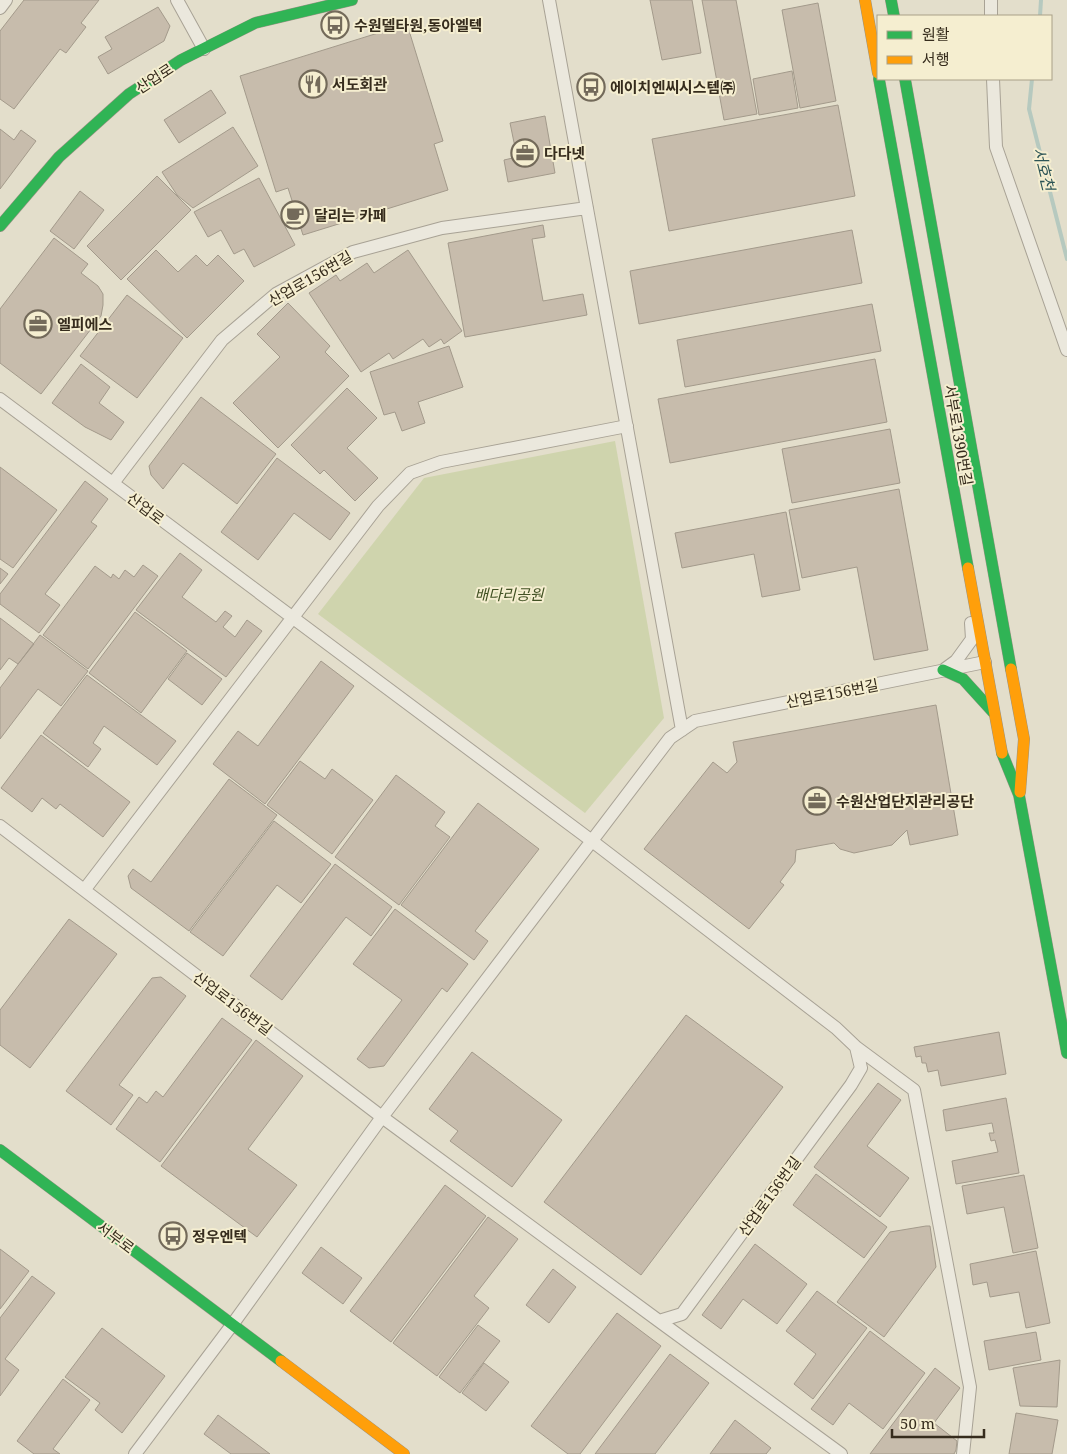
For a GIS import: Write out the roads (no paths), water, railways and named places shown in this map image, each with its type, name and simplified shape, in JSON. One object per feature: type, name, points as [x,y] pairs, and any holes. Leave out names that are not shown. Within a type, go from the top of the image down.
[{"type":"street","points":[[0,8],[6,0]]},
{"type":"street","points":[[177,0],[204,48]]},
{"type":"street","name":"산업로","points":[[0,226],[59,157],[129,94],[181,60],[255,23],[352,0]]},
{"type":"street","points":[[549,0],[682,730]]},
{"type":"street","points":[[865,0],[877,67]]},
{"type":"street","points":[[892,0],[894,15]]},
{"type":"street","points":[[991,0],[991,15]]},
{"type":"street","name":"서부로1390번길","points":[[879,80],[994,714],[1001,750],[1020,795],[1067,1053]]},
{"type":"street","name":"서부로1390번길","points":[[906,80],[1024,739],[1020,795]]},
{"type":"street","points":[[993,80],[996,146],[1067,350]]},
{"type":"street","name":"산업로156번길","points":[[113,483],[222,340],[276,294],[353,252],[442,228],[587,208]]},
{"type":"street","name":"산업로","points":[[0,399],[293,618]]},
{"type":"street","points":[[85,889],[378,506],[410,473],[441,462],[627,426]]},
{"type":"street","points":[[943,670],[956,661],[972,638],[968,567]]},
{"type":"street","points":[[293,618],[592,841],[914,1090],[970,1387],[963,1454]]},
{"type":"street","points":[[985,662],[1008,658]]},
{"type":"street","name":"산업로156번길","points":[[382,1117],[670,738],[695,721],[985,662]]},
{"type":"street","points":[[943,670],[963,679],[994,714]]},
{"type":"street","name":"산업로156번길","points":[[0,826],[382,1117],[659,1320],[682,1314],[851,1085],[861,1068],[856,1047]]},
{"type":"street","points":[[134,1454],[232,1325],[382,1117]]},
{"type":"street","name":"서부로","points":[[0,1150],[404,1454]]},
{"type":"street","points":[[659,1320],[841,1454]]},
{"type":"waterway","name":"서호천","points":[[1040,15],[1041,0]]},
{"type":"waterway","name":"서호천","points":[[1032,80],[1029,109],[1067,259]]},
{"type":"place","name":"수원델타원,동아엘텍","points":[[335,25]]},
{"type":"place","name":"서도회관","points":[[313,84]]},
{"type":"place","name":"에이치엔씨시스템㈜","points":[[591,87]]},
{"type":"place","name":"다다넷","points":[[525,153]]},
{"type":"place","name":"달리는 카페","points":[[295,215]]},
{"type":"place","name":"엘피에스","points":[[38,324]]},
{"type":"place","name":"수원산업단지관리공단","points":[[817,801]]},
{"type":"place","name":"정우엔텍","points":[[173,1236]]},
{"type":"park label","name":"배다리공원","points":[[509,594]]}]
